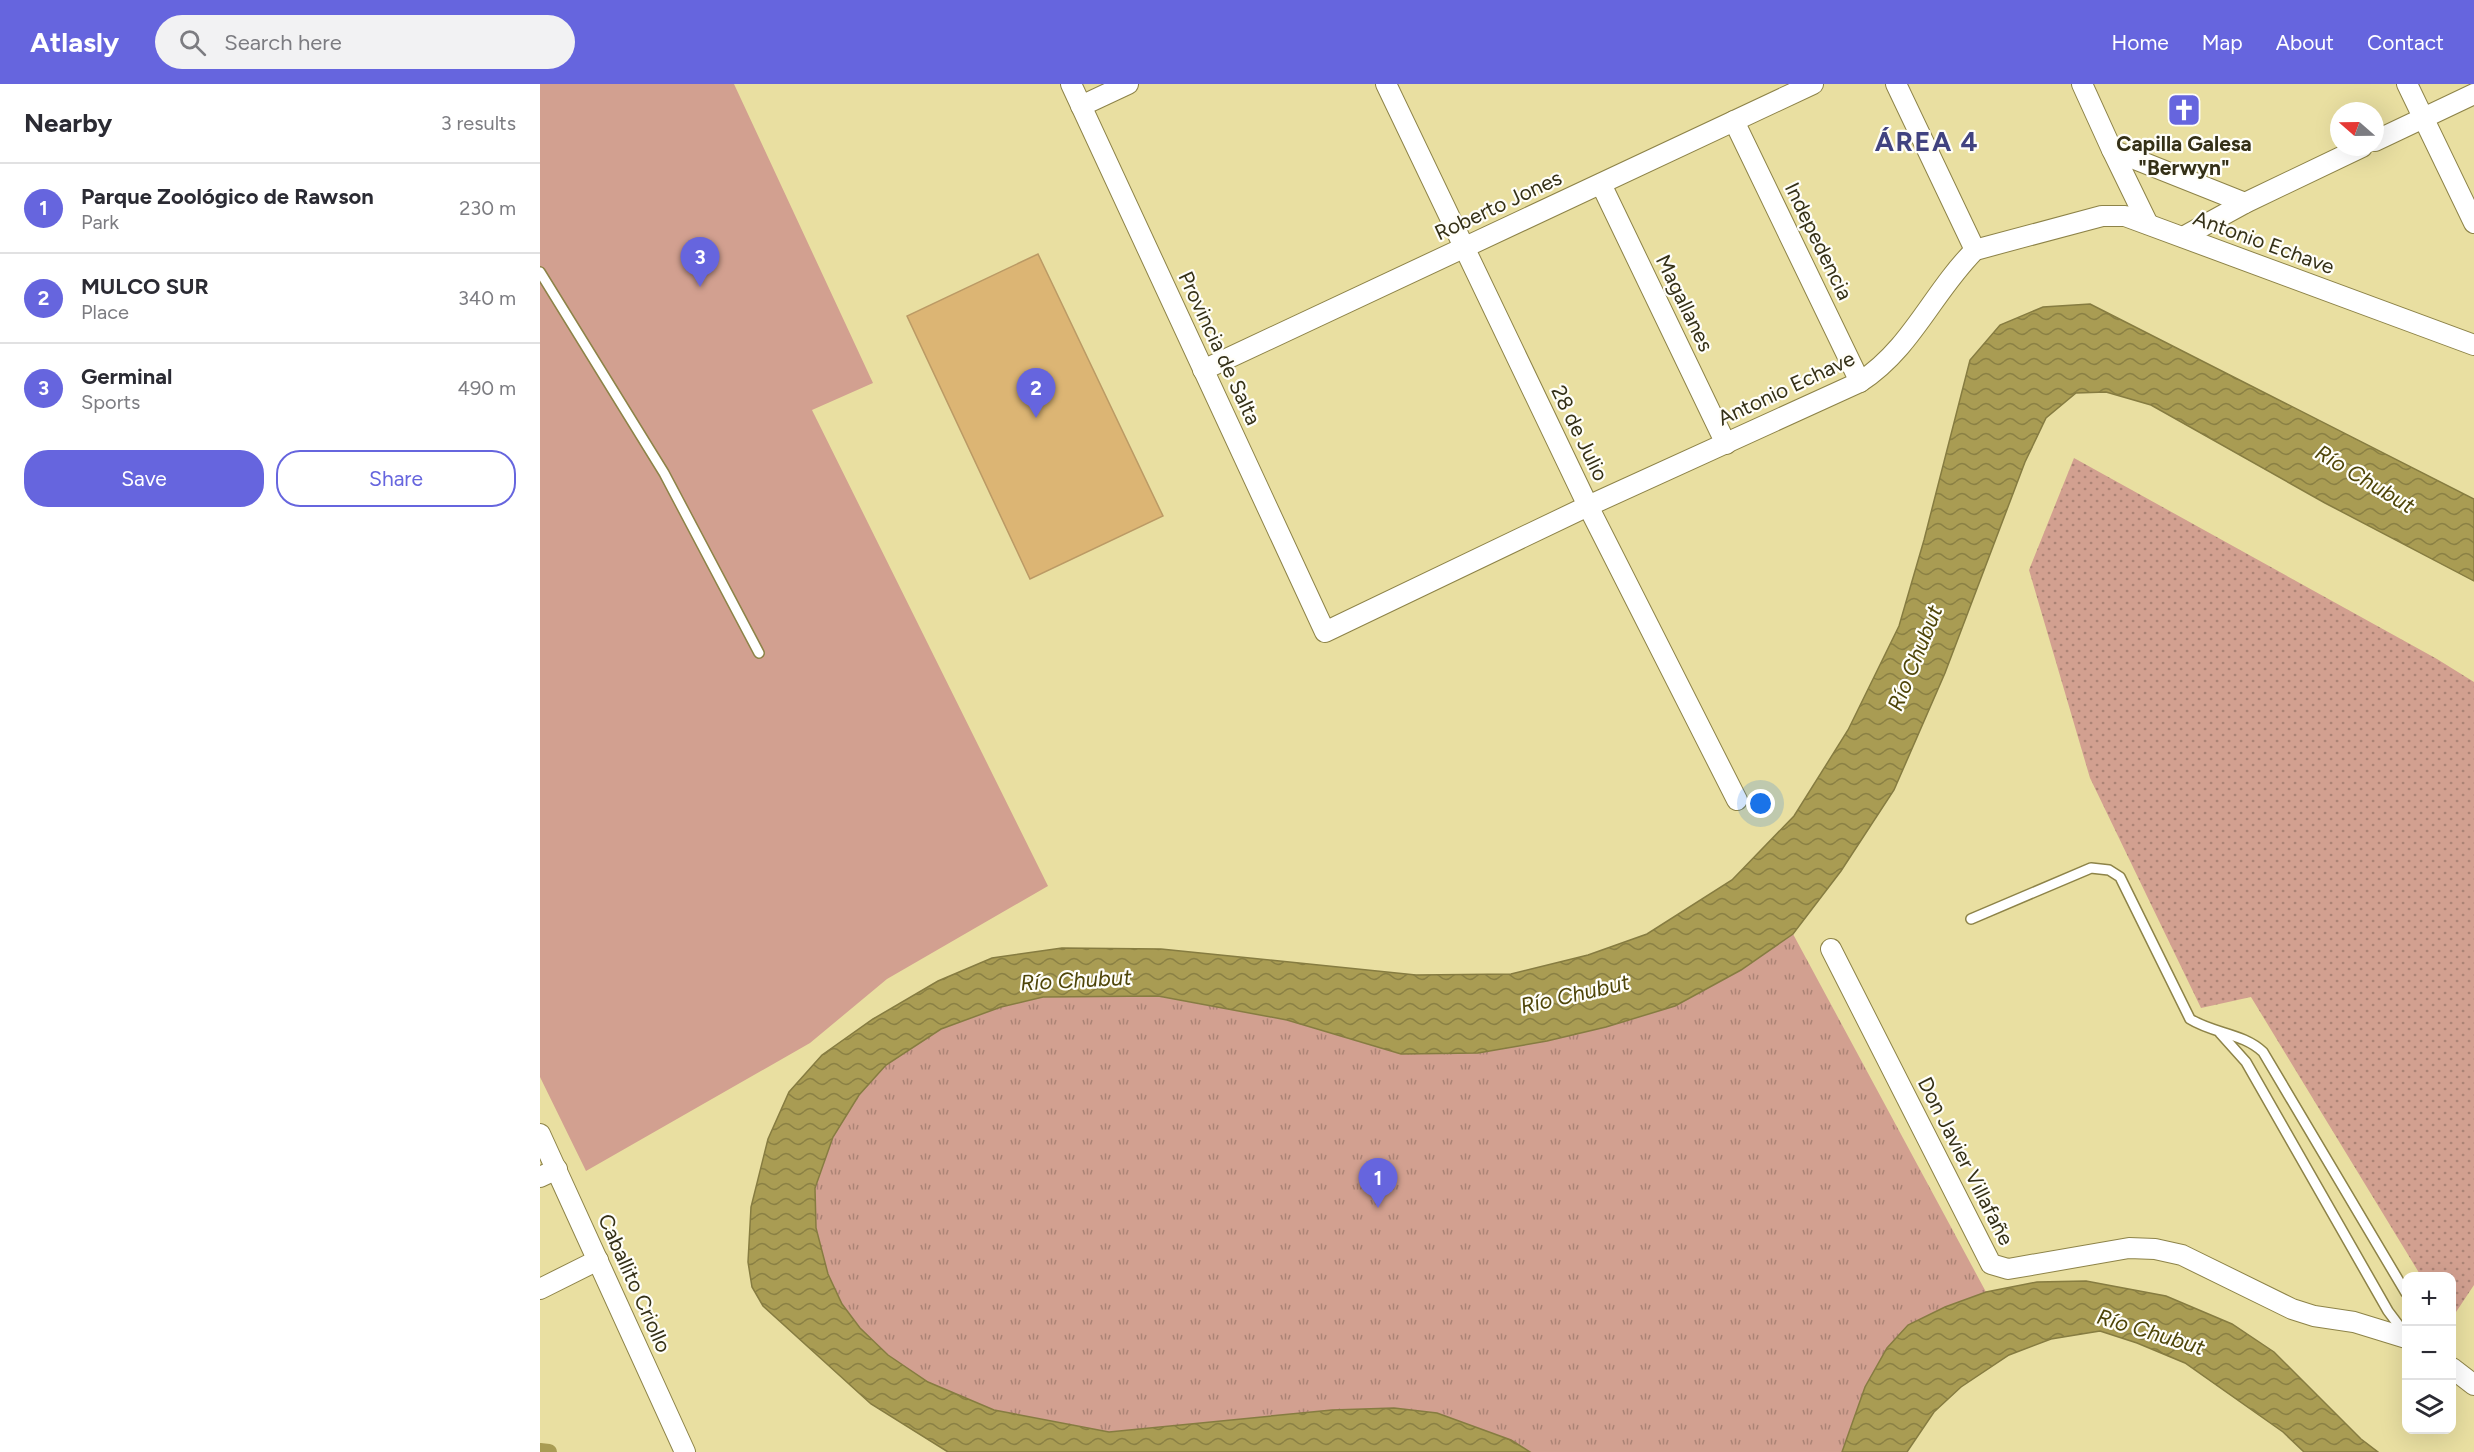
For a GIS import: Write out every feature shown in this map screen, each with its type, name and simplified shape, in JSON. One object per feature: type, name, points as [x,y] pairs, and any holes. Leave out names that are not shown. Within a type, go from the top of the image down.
[{"type":"street","name":"Provincia de Salta","points":[[1071,84],[1325,632]]},
{"type":"street","points":[[1081,106],[1128,84]]},
{"type":"street","name":"28 de Julio","points":[[1386,84],[1588,506],[1737,800]]},
{"type":"street","name":"Roberto Jones","points":[[1203,370],[1813,84]]},
{"type":"street","points":[[1896,84],[1975,250]]},
{"type":"street","points":[[2082,84],[2148,224]]},
{"type":"street","points":[[2407,84],[2474,223]]},
{"type":"street","points":[[2384,137],[2474,94]]},
{"type":"street","name":"Indepedencia","points":[[1734,121],[1860,382]]},
{"type":"street","points":[[2112,150],[2245,203]]},
{"type":"street","points":[[2183,237],[2245,203],[2343,156]]},
{"type":"street","name":"Magallanes","points":[[1601,184],[1726,444]]},
{"type":"street","name":"Antonio Echave","points":[[1325,632],[1588,506],[1860,382],[1880,369],[1894,356],[1960,265],[1975,250],[2102,216],[2125,216],[2474,345]]},
{"type":"street","name":"Don Javier Villafañe","points":[[1831,949],[1991,1264],[2008,1269],[2129,1248],[2155,1249],[2182,1255],[2292,1309],[2314,1316],[2354,1322],[2402,1336]]},
{"type":"street","name":"Caballito Criollo","points":[[540,1134],[548,1173],[598,1260],[685,1452]]},
{"type":"street","points":[[540,1289],[598,1260]]},
{"type":"street","points":[[2456,1372],[2474,1385]]},
{"type":"lane","points":[[540,272],[664,473],[759,653]]},
{"type":"lane","points":[[1971,919],[2091,868],[2109,870],[2120,877],[2190,1019],[2218,1031],[2252,1041],[2263,1052],[2402,1286]]},
{"type":"lane","points":[[2218,1031],[2246,1062],[2388,1311],[2402,1331]]},
{"type":"green space","points":[[540,84],[734,84],[873,383],[812,410],[1048,886],[887,979],[810,1043],[586,1171],[540,1077]]},
{"type":"green space","points":[[2074,458],[2437,659],[2474,682],[2474,1285],[2456,1312],[2456,1272],[2419,1272],[2251,997],[2201,1008],[2090,778],[2029,570]]},
{"type":"green space","points":[[1793,934],[1986,1292],[1945,1307],[1908,1325],[1865,1387],[1842,1452],[1530,1452],[1511,1440],[1437,1413],[1394,1408],[1332,1410],[1109,1432],[994,1410],[928,1382],[888,1355],[860,1328],[842,1304],[828,1274],[816,1228],[815,1188],[833,1137],[859,1095],[886,1065],[941,1029],[1001,1007],[1043,997],[1158,996],[1287,1020],[1401,1054],[1547,1041],[1606,1027],[1675,1006],[1741,970]]},
{"type":"water","name":"Río Chubut","points":[[2090,304],[2474,499],[2474,581],[2325,503],[2151,405],[2106,392],[2076,393],[2046,418],[2025,462],[1945,673],[1894,790],[1841,871],[1793,934],[1741,970],[1675,1006],[1606,1027],[1547,1041],[1478,1053],[1401,1054],[1287,1020],[1158,996],[1043,997],[1001,1007],[941,1029],[886,1065],[859,1095],[833,1137],[815,1188],[816,1228],[828,1274],[842,1304],[860,1328],[888,1355],[928,1382],[994,1410],[1109,1432],[1332,1410],[1394,1408],[1437,1413],[1511,1440],[1530,1452],[948,1452],[871,1404],[763,1306],[752,1287],[748,1262],[751,1207],[768,1139],[789,1092],[822,1055],[873,1019],[938,981],[992,958],[1062,948],[1161,949],[1416,975],[1511,974],[1588,955],[1647,934],[1732,880],[1794,816],[1848,730],[1899,626],[1924,540],[1970,360],[2000,325],[2043,307]]},
{"type":"water","name":"Río Chubut","points":[[2086,1281],[2166,1296],[2232,1324],[2274,1352],[2361,1439],[2378,1452],[2304,1452],[2283,1432],[2185,1363],[2137,1343],[2100,1331],[2051,1339],[2009,1355],[1961,1387],[1934,1412],[1907,1452],[1842,1452],[1865,1387],[1887,1348],[1908,1325],[1945,1307],[1986,1292],[2037,1282]]},
{"type":"building","points":[[1038,254],[1163,516],[1030,579],[907,316]]},
{"type":"waterway","points":[[540,1451],[549,1452]]},
{"type":"place","name":"Capilla Galesa \"Berwyn\"","points":[[2184,110]]},
{"type":"place","name":"Germinal","points":[[700,287]]},
{"type":"place","name":"MULCO SUR","points":[[1036,418]]},
{"type":"place","name":"Parque Zoológico de Rawson","points":[[1378,1208]]},
{"type":"district","name":"ÁREA 4","points":[[1927,141]]}]
